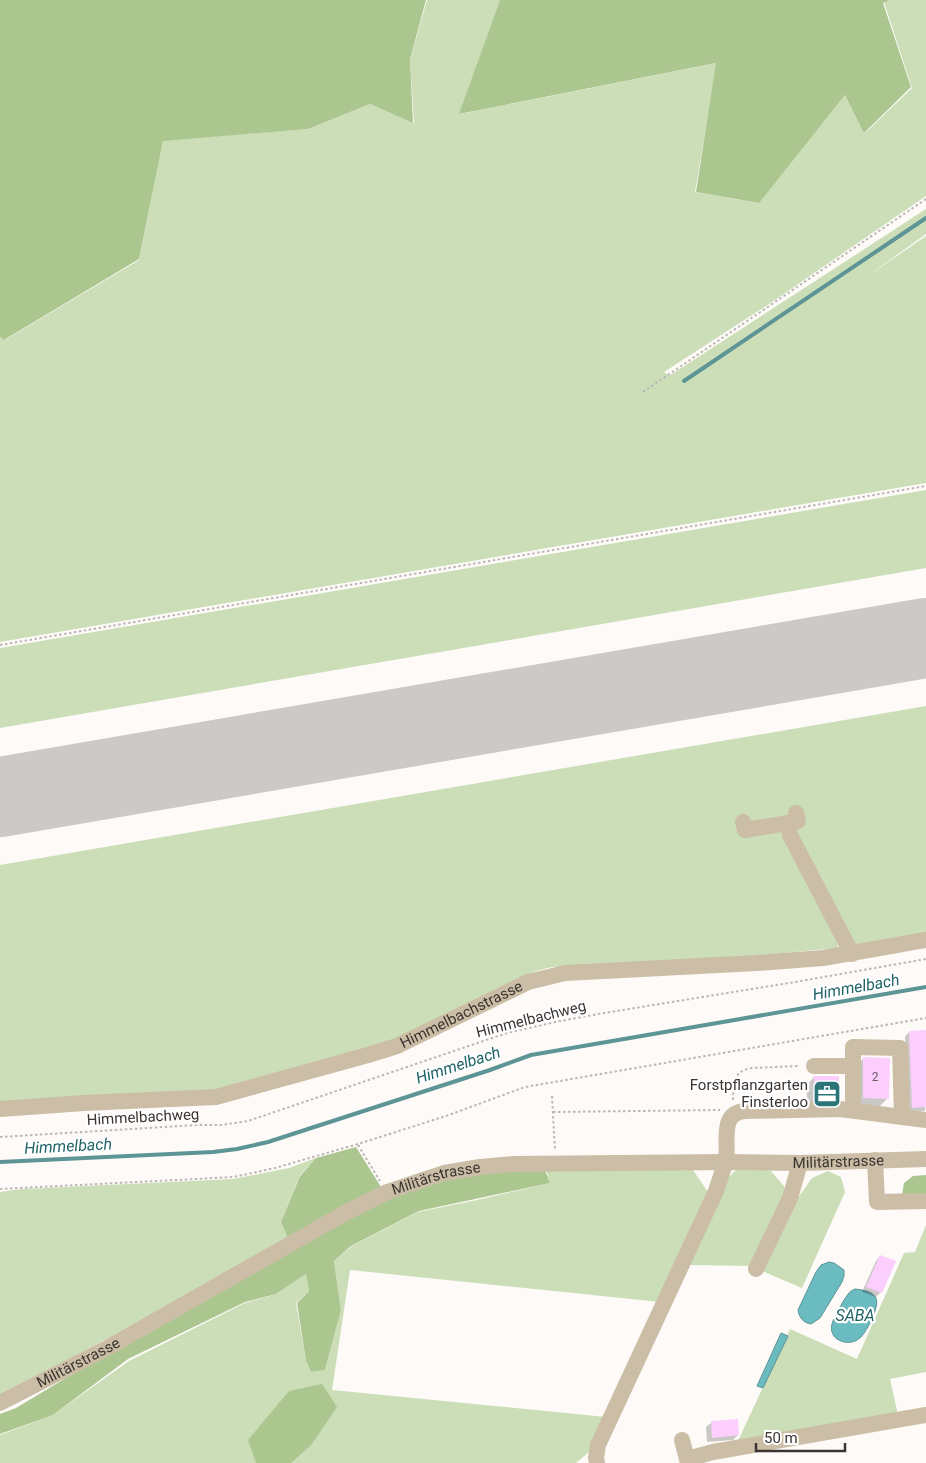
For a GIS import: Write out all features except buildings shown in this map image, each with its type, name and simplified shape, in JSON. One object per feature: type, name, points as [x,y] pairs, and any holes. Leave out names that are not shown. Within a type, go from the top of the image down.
[{"type":"street","points":[[744,822],[745,830],[792,818],[790,835],[852,954]]},
{"type":"street","name":"Himmelbachstrasse","points":[[0,1110],[84,1103],[216,1097],[397,1046],[528,982],[565,973],[757,964],[852,954],[926,940]]},
{"type":"street","points":[[854,1110],[853,1047],[900,1048],[902,1117]]},
{"type":"street","points":[[814,1066],[853,1066]]},
{"type":"street","points":[[597,1463],[598,1445],[716,1191],[727,1152],[728,1123],[735,1110],[840,1109],[926,1120]]},
{"type":"street","name":"Militärstrasse","points":[[0,1403],[107,1348],[345,1213],[386,1192],[444,1173],[480,1166],[556,1158],[800,1163],[926,1159]]},
{"type":"street","points":[[875,1160],[877,1202],[926,1201]]},
{"type":"street","points":[[756,1269],[790,1198],[800,1163]]},
{"type":"street","points":[[682,1440],[688,1461],[713,1452],[926,1415]]},
{"type":"path","points":[[642,392],[926,199]]},
{"type":"path","points":[[0,645],[926,486]]},
{"type":"path","name":"Himmelbachweg","points":[[0,1137],[221,1125],[248,1120],[507,1033],[598,1014],[926,959]]},
{"type":"path","points":[[0,1189],[234,1177],[275,1168],[358,1144],[446,1116],[525,1087],[926,1018]]},
{"type":"path","points":[[553,1112],[735,1110],[736,1078],[744,1070],[751,1068],[814,1066]]},
{"type":"path","points":[[552,1096],[556,1158]]},
{"type":"path","points":[[358,1144],[386,1192]]},
{"type":"green space","points":[[0,0],[426,0],[410,59],[413,123],[370,104],[308,129],[163,141],[139,259],[4,340],[0,337]]},
{"type":"green space","points":[[427,0],[500,0],[460,114],[717,63],[695,192],[758,203],[845,95],[865,133],[912,88],[884,2],[889,0],[926,0],[926,196],[772,302],[664,372],[669,376],[926,209],[926,234],[862,280],[926,236],[926,483],[0,642],[0,337],[5,340],[139,260],[163,140],[308,129],[370,104],[414,123],[410,59]]},
{"type":"green space","points":[[500,0],[889,0],[883,3],[911,87],[864,133],[845,95],[759,203],[696,192],[716,63],[459,114]]},
{"type":"green space","points":[[926,490],[926,568],[0,728],[0,648]]},
{"type":"green space","points":[[926,706],[926,933],[859,945],[851,944],[782,829],[839,943],[837,948],[739,957],[552,967],[522,977],[390,1042],[201,1093],[0,1103],[0,865]]},
{"type":"green space","points":[[356,1147],[381,1187],[504,1170],[545,1170],[550,1183],[419,1211],[351,1246],[334,1261],[341,1310],[325,1370],[311,1372],[306,1361],[297,1303],[309,1291],[306,1274],[276,1294],[245,1302],[128,1359],[53,1415],[0,1434],[0,1414],[16,1408],[139,1334],[289,1240],[281,1222],[300,1176],[316,1158]]},
{"type":"green space","points":[[316,1158],[300,1175],[281,1222],[289,1239],[0,1397],[0,1192],[22,1189],[233,1179],[289,1168]]},
{"type":"green space","points":[[740,1167],[771,1171],[784,1186],[785,1198],[753,1266],[687,1265],[727,1178]]},
{"type":"green space","points":[[546,1169],[693,1170],[710,1195],[660,1302],[350,1270],[332,1390],[606,1417],[589,1452],[576,1463],[0,1463],[0,1435],[53,1415],[129,1361],[245,1303],[276,1294],[306,1274],[309,1291],[296,1303],[306,1361],[311,1372],[325,1370],[341,1310],[334,1261],[352,1246],[418,1212],[550,1183]]},
{"type":"green space","points":[[828,1171],[841,1177],[845,1192],[802,1288],[762,1271],[797,1199],[812,1178]]},
{"type":"green space","points":[[926,1175],[926,1204],[902,1195],[904,1183],[913,1176]]},
{"type":"green space","points":[[926,1225],[926,1372],[890,1379],[898,1415],[737,1443],[790,1329],[857,1359],[904,1253],[915,1252]]},
{"type":"green space","points":[[322,1384],[337,1407],[312,1444],[291,1463],[256,1463],[248,1440],[289,1391]]},
{"type":"water","name":"SABA","points":[[829,1262],[844,1270],[844,1276],[820,1318],[811,1324],[801,1318],[798,1310],[816,1272],[821,1265]]},
{"type":"water","name":"SABA","points":[[855,1289],[870,1292],[877,1302],[875,1312],[861,1337],[853,1342],[845,1342],[835,1338],[832,1334],[831,1326],[845,1299]]},
{"type":"water","points":[[781,1333],[788,1336],[763,1388],[757,1386]]},
{"type":"waterway","points":[[684,381],[926,218]]},
{"type":"waterway","name":"Himmelbach","points":[[0,1162],[213,1152],[237,1149],[268,1142],[531,1055],[926,987]]},
{"type":"runway","points":[[0,797],[926,638]]},
{"type":"place","name":"Forstpflanzgarten Finsterloo","points":[[827,1094]]}]
